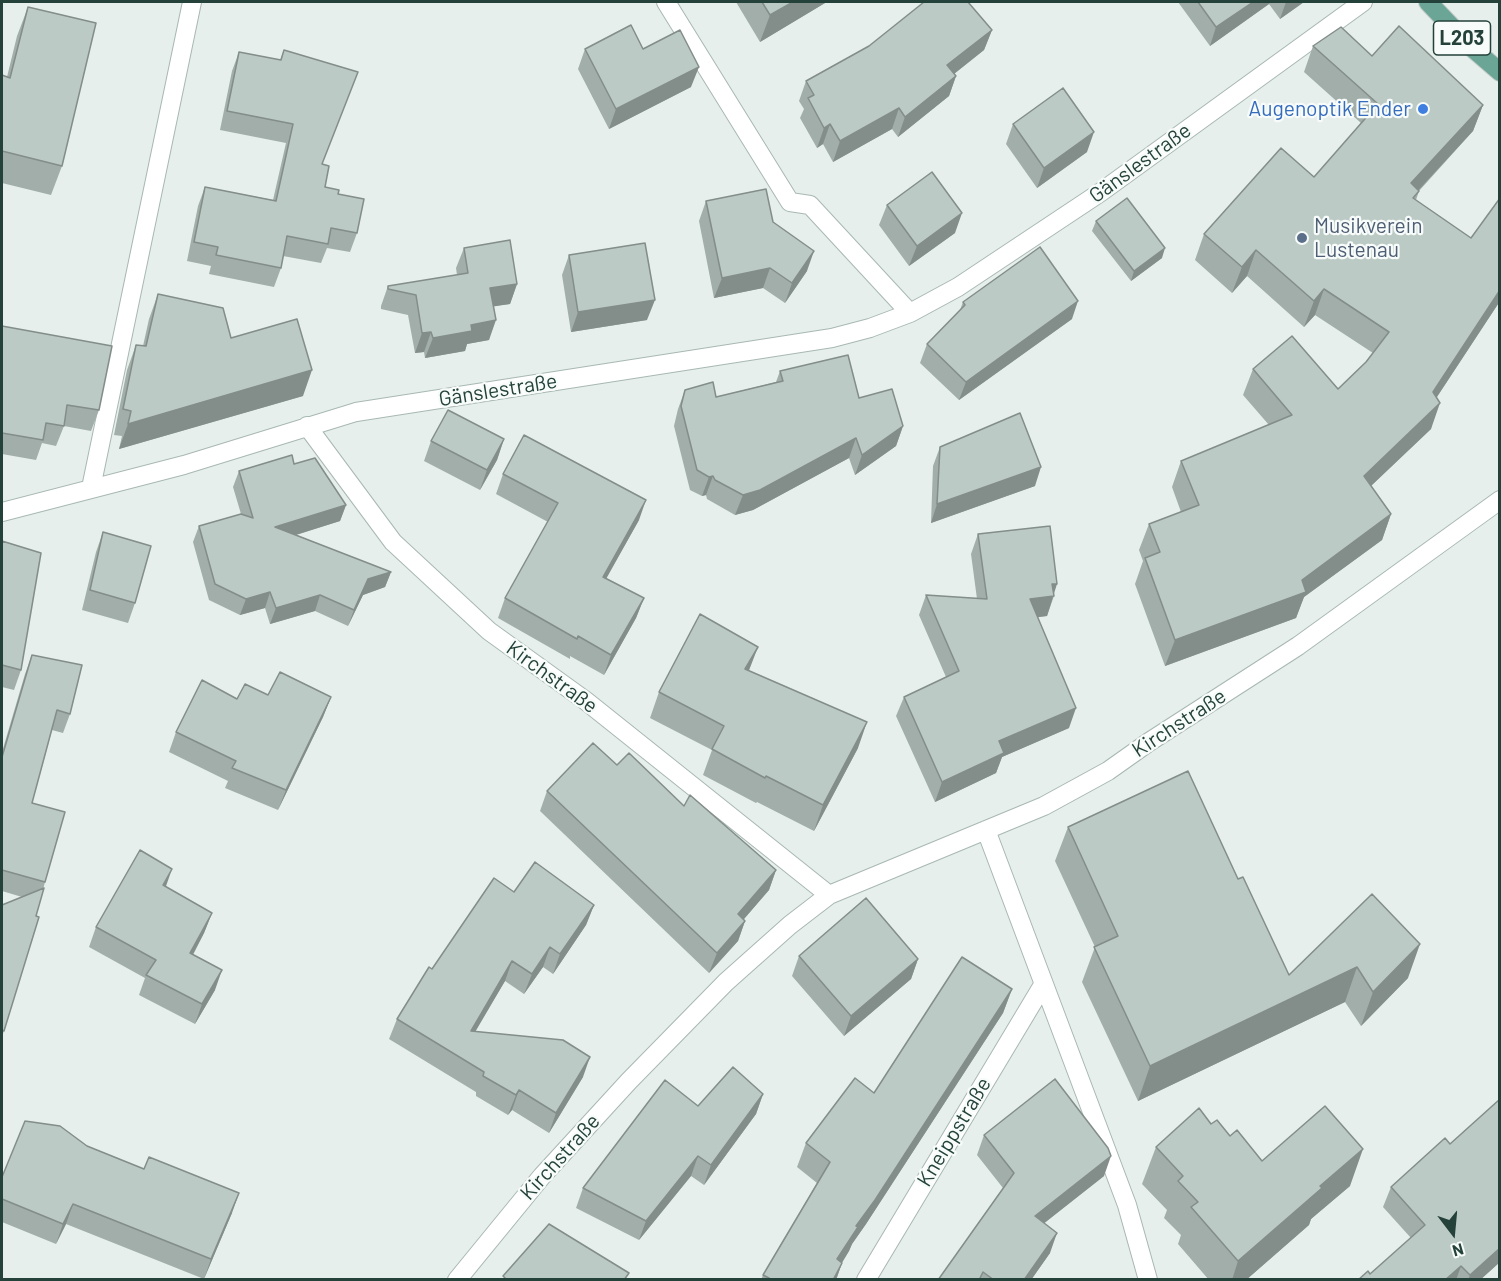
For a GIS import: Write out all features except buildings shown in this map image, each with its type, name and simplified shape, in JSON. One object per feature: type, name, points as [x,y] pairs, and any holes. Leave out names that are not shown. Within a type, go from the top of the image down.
[{"type":"main road","name":"L203","points":[[1428,2],[1471,47],[1500,72]]},
{"type":"street","points":[[91,488],[192,2]]},
{"type":"street","points":[[666,2],[790,202],[810,205],[910,313]]},
{"type":"street","name":"Gänslestraße","points":[[2,512],[184,465],[356,412],[832,338],[870,328],[910,313],[958,287],[1101,192],[1363,2]]},
{"type":"street","name":"Kirchstraße","points":[[307,426],[393,542],[489,631],[586,701],[829,895]]},
{"type":"street","name":"Kirchstraße","points":[[457,1280],[542,1176],[637,1073],[726,982],[790,925],[829,895],[1044,806],[1108,771],[1298,646],[1500,500]]},
{"type":"street","points":[[986,830],[1042,985],[1127,1205],[1148,1280]]},
{"type":"street","name":"Kneippstraße","points":[[866,1280],[1042,985]]},
{"type":"place","name":"Augenoptik Ender","points":[[1423,109]]},
{"type":"place","name":"Musikverein Lustenau","points":[[1302,238]]}]
